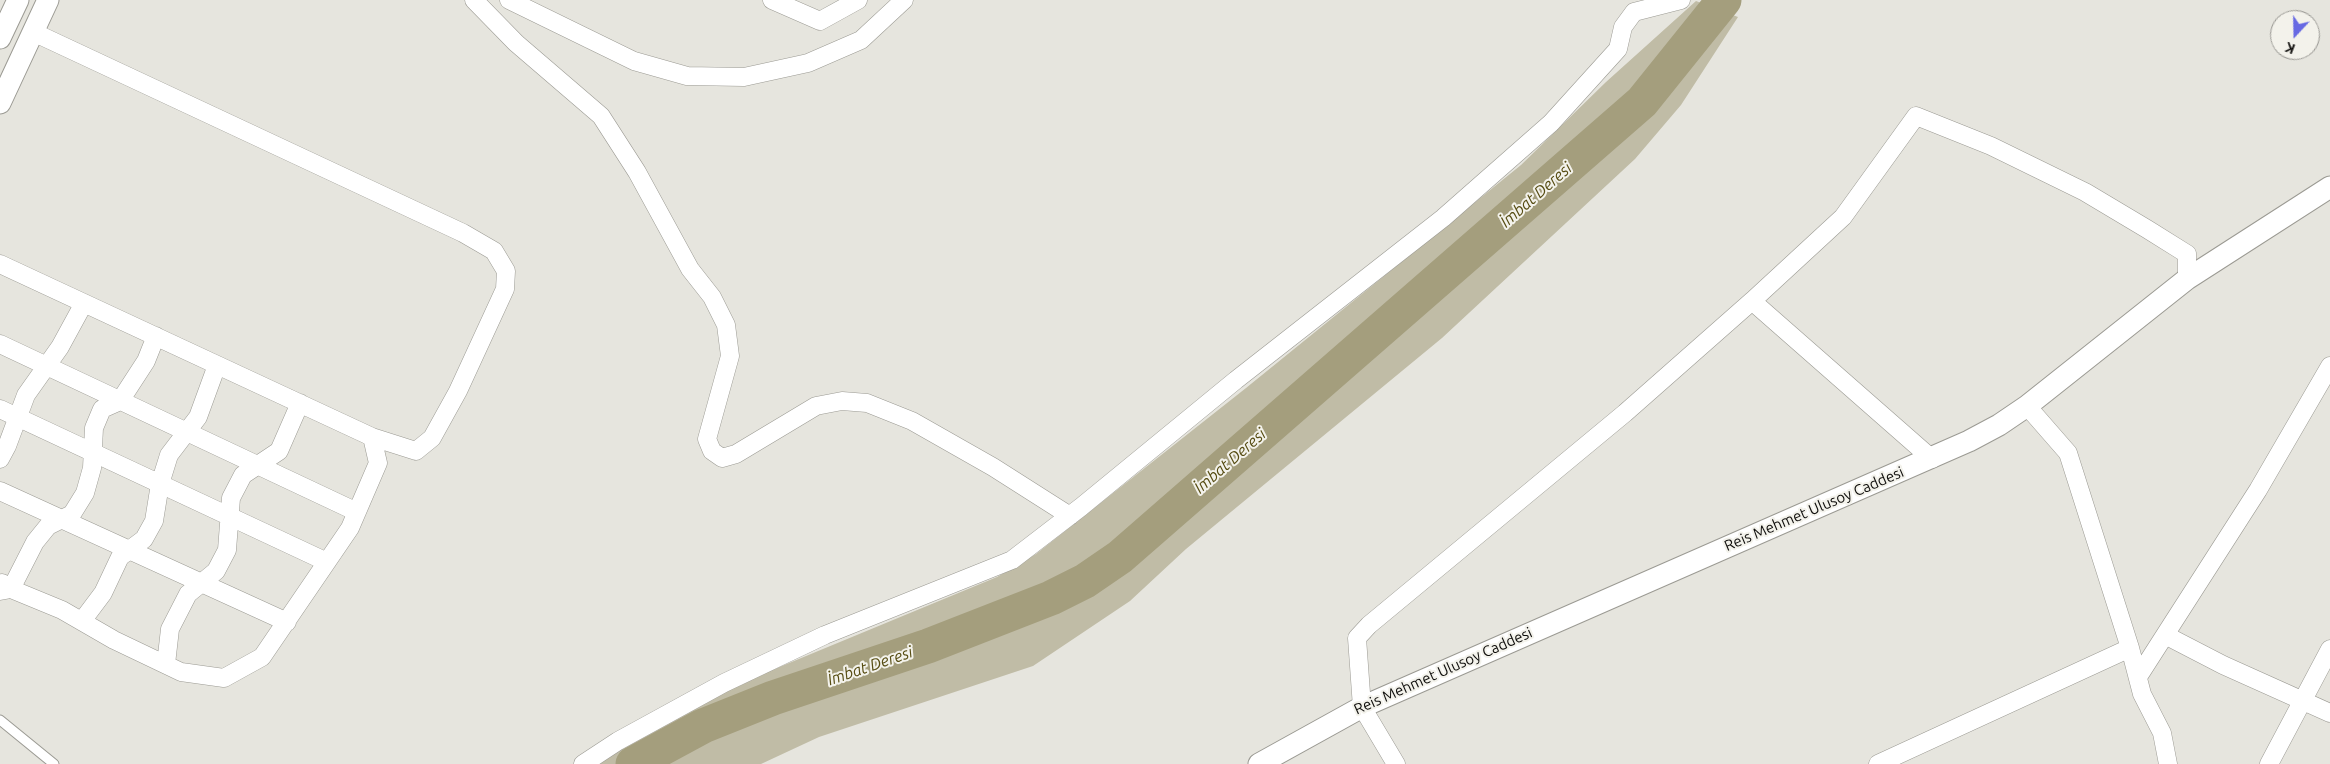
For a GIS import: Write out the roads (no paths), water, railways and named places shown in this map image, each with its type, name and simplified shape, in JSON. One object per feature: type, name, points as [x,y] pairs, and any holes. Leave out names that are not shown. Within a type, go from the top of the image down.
[{"type":"street","points":[[0,38],[18,0]]},
{"type":"street","points":[[0,103],[48,0]]},
{"type":"street","points":[[474,0],[516,43],[601,116],[637,172],[690,268],[712,297],[726,325],[730,356],[707,439],[712,451],[722,458],[736,454],[816,406],[842,401],[866,403],[912,421],[992,467],[1070,516]]},
{"type":"street","points":[[509,0],[634,61],[687,76],[744,77],[808,63],[861,40],[904,0]]},
{"type":"street","points":[[772,0],[820,21],[858,0]]},
{"type":"street","points":[[583,764],[618,741],[724,683],[825,635],[1012,560],[1070,516],[1236,380],[1443,218],[1551,123],[1618,49],[1623,27],[1634,12],[1681,0]]},
{"type":"street","points":[[0,264],[372,437],[416,451],[432,438],[458,390],[506,288],[506,271],[494,251],[463,232],[33,32]]},
{"type":"street","points":[[1396,764],[1362,706],[1356,638],[1369,624],[1625,413],[1752,301],[1843,217],[1916,116],[1991,146],[2085,192],[2139,224],[2187,254],[2188,279]]},
{"type":"street","name":"Reis Mehmet Ulusoy Caddesi","points":[[1259,764],[1362,706],[1630,588],[1932,459],[1999,425],[2027,406],[2188,279],[2330,187]]},
{"type":"street","points":[[1752,301],[1932,459]]},
{"type":"street","points":[[0,459],[26,395],[84,303]]},
{"type":"street","points":[[156,336],[146,362],[120,401],[102,409],[94,428],[92,468],[86,493],[72,514],[48,526],[4,587],[62,610],[181,672],[224,678],[262,657],[350,528],[378,463],[372,437]]},
{"type":"street","points":[[0,344],[357,512]]},
{"type":"street","points":[[82,622],[104,593],[120,557],[144,539],[154,521],[160,484],[168,455],[198,417],[217,365]]},
{"type":"street","points":[[2138,676],[2258,490],[2330,366]]},
{"type":"street","points":[[166,664],[170,629],[188,594],[216,572],[227,550],[231,498],[243,475],[278,451],[300,403]]},
{"type":"street","points":[[2027,406],[2068,453],[2130,648],[2142,694],[2162,733],[2168,764]]},
{"type":"street","points":[[0,409],[327,562]]},
{"type":"street","points":[[0,491],[287,622]]},
{"type":"street","points":[[2165,635],[2222,664],[2330,713]]},
{"type":"street","points":[[1878,764],[2130,648]]},
{"type":"street","points":[[2269,764],[2330,649]]},
{"type":"lane","points":[[0,720],[54,764]]},
{"type":"waterway","name":"İmbat Deresi","points":[[633,764],[703,726],[773,698],[928,646],[1051,598],[1085,581],[1120,557],[1642,102],[1724,0]]}]
